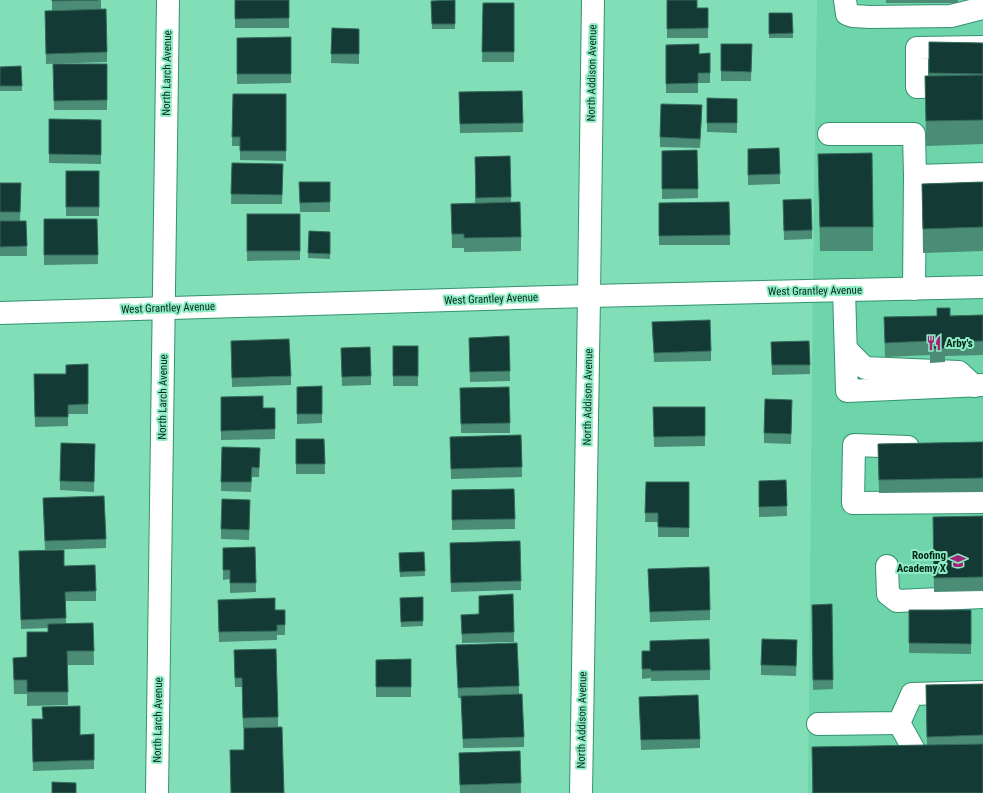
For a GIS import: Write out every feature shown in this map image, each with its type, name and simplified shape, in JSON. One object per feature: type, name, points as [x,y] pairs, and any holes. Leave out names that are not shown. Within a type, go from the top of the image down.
[{"type":"street","name":"North Larch Avenue","points":[[157,793],[168,0]]},
{"type":"street","name":"North Addison Avenue","points":[[581,793],[590,296],[593,0]]},
{"type":"street","points":[[845,0],[847,14],[853,16],[870,17],[951,16],[983,8]]},
{"type":"street","points":[[983,47],[917,48],[917,87],[983,85]]},
{"type":"street","points":[[830,134],[914,134],[914,289]]},
{"type":"street","points":[[915,176],[983,174]]},
{"type":"street","name":"West Grantley Avenue","points":[[0,313],[590,296],[983,287]]},
{"type":"street","points":[[844,290],[847,391],[979,385]]},
{"type":"street","points":[[846,349],[865,368],[959,372],[979,385]]},
{"type":"street","points":[[930,447],[854,446],[852,503],[983,502]]},
{"type":"street","points":[[887,566],[888,594],[897,601],[983,597]]},
{"type":"street","points":[[899,723],[912,694],[983,692]]},
{"type":"street","points":[[818,724],[899,723]]},
{"type":"street","points":[[899,723],[918,757],[983,757]]},
{"type":"shaded area","points":[[817,0],[983,0],[983,793],[808,793]]},
{"type":"building","points":[[52,0],[98,0],[52,1]]},
{"type":"building","points":[[235,0],[289,0],[289,18],[235,19]]},
{"type":"building","points":[[455,0],[455,24],[432,24],[431,1]]},
{"type":"building","points":[[667,0],[697,0],[697,8],[708,8],[708,28],[667,29]]},
{"type":"building","points":[[483,3],[514,3],[514,52],[482,52]]},
{"type":"building","points":[[106,9],[107,52],[46,54],[45,11]]},
{"type":"building","points":[[769,13],[792,13],[793,33],[769,34]]},
{"type":"building","points":[[332,28],[359,29],[359,54],[331,54]]},
{"type":"building","points":[[291,37],[291,74],[237,74],[237,38]]},
{"type":"building","points":[[929,42],[983,43],[983,74],[929,73]]},
{"type":"building","points":[[699,44],[699,54],[710,53],[710,73],[698,73],[698,83],[666,84],[666,45]]},
{"type":"building","points":[[721,44],[752,44],[751,72],[721,71]]},
{"type":"building","points":[[53,64],[107,64],[107,100],[54,101]]},
{"type":"building","points":[[21,66],[22,86],[0,86],[0,67]]},
{"type":"building","points":[[983,75],[983,120],[926,121],[925,76]]},
{"type":"building","points":[[522,91],[523,123],[460,124],[459,92]]},
{"type":"building","points":[[233,94],[286,94],[286,151],[240,151],[240,137],[232,137]]},
{"type":"building","points":[[707,98],[737,99],[737,123],[707,123]]},
{"type":"building","points":[[661,104],[702,105],[700,139],[660,137]]},
{"type":"building","points":[[49,119],[101,120],[101,155],[49,154]]},
{"type":"building","points":[[779,148],[780,174],[748,175],[748,149]]},
{"type":"building","points":[[697,150],[698,189],[662,189],[662,151]]},
{"type":"building","points":[[872,153],[873,227],[820,227],[818,154]]},
{"type":"building","points":[[510,156],[511,197],[476,198],[475,157]]},
{"type":"building","points":[[232,163],[283,164],[282,195],[231,194]]},
{"type":"building","points":[[66,171],[99,171],[99,207],[66,207]]},
{"type":"building","points":[[299,182],[330,182],[330,202],[300,203]]},
{"type":"building","points":[[983,182],[983,227],[923,229],[922,184]]},
{"type":"building","points":[[0,183],[21,183],[20,212],[0,212]]},
{"type":"building","points":[[811,199],[812,230],[784,231],[783,200]]},
{"type":"building","points":[[520,202],[521,237],[464,238],[464,234],[452,234],[451,204]]},
{"type":"building","points":[[729,202],[730,235],[659,236],[659,203]]},
{"type":"building","points":[[247,214],[300,214],[300,251],[247,251]]},
{"type":"building","points":[[44,219],[97,219],[98,255],[44,255]]},
{"type":"building","points":[[0,221],[26,221],[27,246],[0,247]]},
{"type":"building","points":[[309,231],[330,232],[330,254],[308,253]]},
{"type":"building","points":[[937,308],[950,308],[950,316],[983,315],[983,341],[945,342],[945,348],[930,349],[930,341],[885,343],[884,317],[937,316]]},
{"type":"building","points":[[710,320],[711,351],[654,353],[652,322]]},
{"type":"building","points":[[509,336],[510,371],[470,372],[469,338]]},
{"type":"building","points":[[289,339],[291,376],[232,378],[231,341]]},
{"type":"building","points":[[809,341],[810,365],[772,365],[771,342]]},
{"type":"building","points":[[393,346],[418,346],[418,376],[393,376]]},
{"type":"building","points":[[370,347],[371,376],[342,377],[341,348]]},
{"type":"building","points":[[88,364],[88,404],[68,405],[68,417],[35,417],[34,374],[66,374],[66,365]]},
{"type":"building","points":[[322,386],[322,414],[297,414],[297,387]]},
{"type":"building","points":[[509,387],[510,423],[461,424],[460,388]]},
{"type":"building","points":[[263,396],[263,408],[275,408],[275,429],[221,431],[221,397]]},
{"type":"building","points":[[765,399],[792,400],[791,434],[764,433]]},
{"type":"building","points":[[653,407],[705,407],[705,436],[654,437]]},
{"type":"building","points":[[521,435],[522,467],[451,469],[450,437]]},
{"type":"building","points":[[296,439],[324,439],[325,464],[296,464]]},
{"type":"building","points":[[983,442],[983,478],[879,480],[878,444]]},
{"type":"building","points":[[61,443],[95,444],[94,482],[60,481]]},
{"type":"building","points":[[222,447],[260,448],[259,468],[252,467],[251,482],[221,482]]},
{"type":"building","points":[[786,480],[787,506],[759,507],[759,481]]},
{"type":"building","points":[[646,482],[689,482],[689,528],[658,527],[658,513],[645,513]]},
{"type":"building","points":[[514,489],[515,519],[452,520],[452,490]]},
{"type":"building","points":[[104,496],[106,539],[45,541],[43,498]]},
{"type":"building","points":[[222,499],[250,500],[249,530],[221,529]]},
{"type":"building","name":"Roofing Academy X","points":[[983,516],[983,577],[934,578],[933,517]]},
{"type":"building","points":[[520,541],[521,581],[451,583],[450,543]]},
{"type":"building","points":[[255,547],[256,583],[230,583],[230,570],[223,570],[223,548]]},
{"type":"building","points":[[64,550],[64,566],[95,565],[96,591],[65,592],[66,618],[21,620],[19,551]]},
{"type":"building","points":[[424,552],[425,571],[400,572],[399,553]]},
{"type":"building","points":[[709,567],[710,610],[650,612],[648,569]]},
{"type":"building","points":[[513,594],[514,632],[462,634],[461,615],[479,614],[479,596]]},
{"type":"building","points":[[423,597],[423,621],[401,622],[400,598]]},
{"type":"building","points":[[275,598],[275,610],[285,610],[285,625],[277,625],[277,631],[219,632],[218,600]]},
{"type":"building","points":[[832,604],[833,680],[813,680],[812,605]]},
{"type":"building","points":[[909,610],[971,610],[971,644],[909,643]]},
{"type":"building","points":[[93,623],[94,651],[67,651],[68,692],[27,692],[27,680],[14,680],[13,658],[27,657],[27,632],[48,632],[48,624]]},
{"type":"building","points":[[709,639],[710,670],[651,671],[651,669],[642,669],[642,651],[650,651],[650,641]]},
{"type":"building","points":[[762,639],[797,640],[796,666],[761,665]]},
{"type":"building","points":[[517,643],[519,686],[458,688],[456,645]]},
{"type":"building","points":[[276,649],[278,717],[243,718],[242,678],[235,678],[234,650]]},
{"type":"building","points":[[411,659],[411,687],[376,687],[376,660]]},
{"type":"building","points":[[983,684],[983,735],[927,737],[926,685]]},
{"type":"building","points":[[522,694],[524,737],[463,739],[461,696]]},
{"type":"building","points":[[698,695],[700,739],[641,740],[639,697]]},
{"type":"building","points":[[80,706],[80,735],[94,734],[94,760],[33,762],[32,719],[43,719],[42,707]]},
{"type":"building","points":[[282,727],[284,793],[231,793],[230,750],[244,750],[244,728]]},
{"type":"building","points":[[983,744],[983,793],[813,793],[812,747]]},
{"type":"building","points":[[520,751],[521,783],[460,785],[459,753]]},
{"type":"building","points":[[52,782],[76,783],[76,793],[52,793]]},
{"type":"place","name":"Arby's","points":[[934,343]]},
{"type":"place","name":"Roofing Academy X","points":[[958,561]]}]
